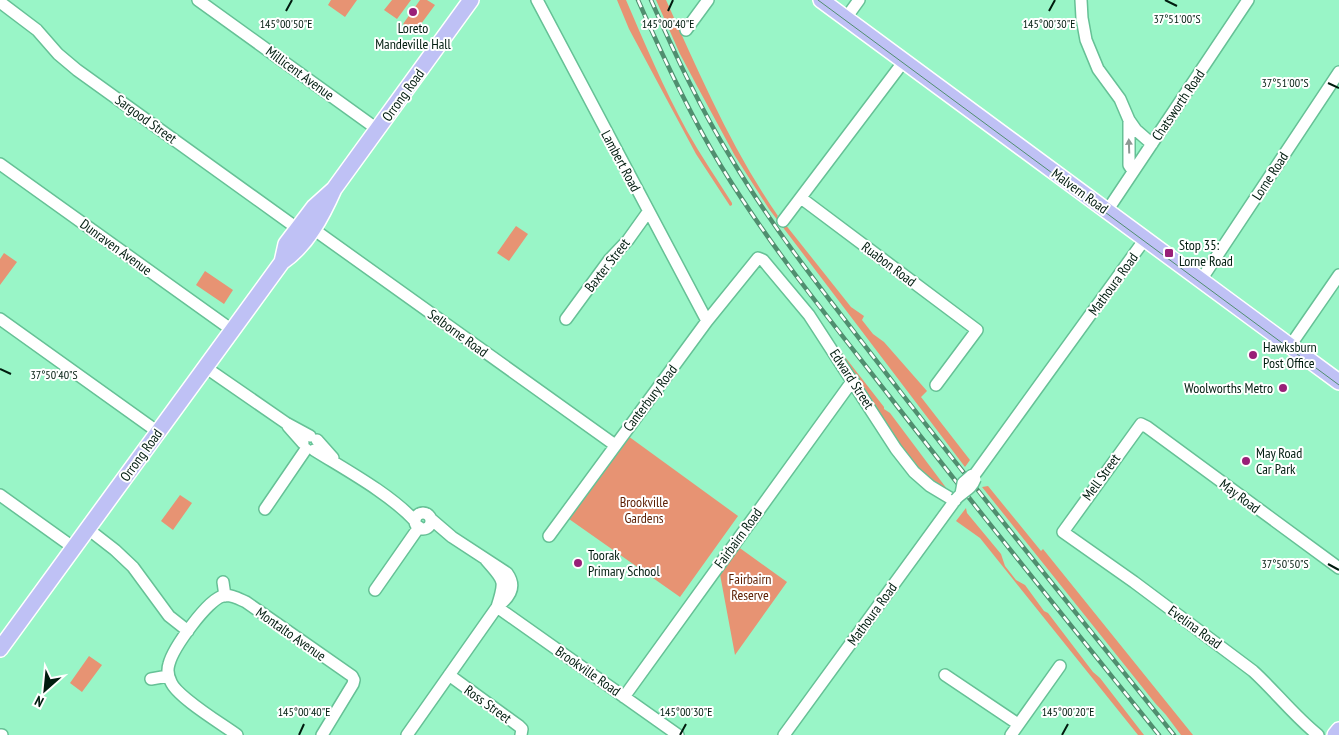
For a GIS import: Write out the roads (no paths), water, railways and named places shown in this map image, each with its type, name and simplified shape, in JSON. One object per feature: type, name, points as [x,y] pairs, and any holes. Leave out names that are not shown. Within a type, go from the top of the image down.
[{"type":"main road","name":"Orrong Road","points":[[0,649],[282,262],[286,244],[305,229],[314,207],[334,189],[471,0]]},
{"type":"main road","name":"Malvern Road","points":[[822,0],[1339,382]]},
{"type":"main road","points":[[1335,735],[1339,730]]},
{"type":"street","name":"Millicent Avenue","points":[[198,0],[377,129]]},
{"type":"street","name":"Lambert Road","points":[[537,0],[707,322]]},
{"type":"street","points":[[686,30],[708,0]]},
{"type":"street","points":[[846,18],[858,0]]},
{"type":"street","points":[[1081,0],[1084,29],[1092,58],[1120,99],[1129,120],[1139,135],[1152,144]]},
{"type":"street","name":"Chatsworth Road","points":[[1107,211],[1248,0]]},
{"type":"street","name":"Sargood Street","points":[[0,2],[37,30],[58,54],[76,70],[294,226],[305,229]]},
{"type":"street","points":[[783,221],[904,61]]},
{"type":"street","name":"Lorne Road","points":[[1201,280],[1339,72]]},
{"type":"street","points":[[1129,120],[1130,165],[1134,172]]},
{"type":"street","name":"Dunraven Avenue","points":[[0,164],[232,330]]},
{"type":"street","name":"Ruabon Road","points":[[801,198],[977,330],[936,385]]},
{"type":"street","name":"Baxter Street","points":[[566,319],[610,259],[628,240],[648,212]]},
{"type":"street","name":"Selborne Road","points":[[305,229],[318,233],[615,445]]},
{"type":"street","name":"Mathoura Road","points":[[784,735],[957,498],[963,483],[974,477],[1145,239]]},
{"type":"street","name":"Edward Street","points":[[752,262],[758,258],[762,259],[802,306],[853,380],[896,449],[914,472],[930,486],[957,498]]},
{"type":"street","name":"Canterbury Road","points":[[549,536],[752,262]]},
{"type":"street","points":[[1290,346],[1339,275]]},
{"type":"street","points":[[0,318],[158,432]]},
{"type":"street","points":[[205,367],[441,535],[452,537],[486,560],[503,581],[503,589],[497,607],[407,735]]},
{"type":"street","name":"Fairbairn Road","points":[[624,696],[853,380]]},
{"type":"street","name":"Mell Street","points":[[1063,532],[1141,424]]},
{"type":"street","name":"May Road","points":[[1141,424],[1148,426],[1339,568]]},
{"type":"street","points":[[265,510],[310,443]]},
{"type":"street","points":[[0,495],[74,548]]},
{"type":"street","points":[[375,590],[423,522]]},
{"type":"street","points":[[88,529],[133,567],[169,616],[188,631]]},
{"type":"street","name":"Evelina Road","points":[[1063,532],[1134,582],[1253,671],[1294,714],[1318,735]]},
{"type":"street","points":[[222,582],[225,596],[216,599],[208,605],[188,631],[171,657],[168,676],[172,686],[180,694],[237,735]]},
{"type":"street","name":"Montalto Avenue","points":[[225,596],[234,596],[246,602],[352,676],[354,680]]},
{"type":"street","name":"Brookville Road","points":[[497,607],[678,735]]},
{"type":"street","points":[[1011,735],[1060,666]]},
{"type":"street","name":"Ross Street","points":[[449,675],[519,726],[522,730],[521,735]]},
{"type":"street","points":[[945,675],[1018,724]]},
{"type":"street","points":[[151,679],[168,676]]},
{"type":"street","points":[[328,733],[354,680],[367,678]]},
{"type":"tram line","points":[[818,0],[1339,385]]},
{"type":"railway","points":[[638,0],[698,126],[721,166],[760,226],[802,284],[923,440],[1159,735]]},
{"type":"railway","points":[[651,0],[688,80],[709,120],[750,188],[790,247],[1001,520],[1174,735]]},
{"type":"place","name":"Loreto Mandeville Hall","points":[[413,12]]},
{"type":"place","name":"Stop 35: Lorne Road","points":[[1169,253]]},
{"type":"place","name":"Hawksburn Post Office","points":[[1253,355]]},
{"type":"place","name":"Woolworths Metro","points":[[1283,388]]},
{"type":"place","name":"May Road Car Park","points":[[1246,461]]},
{"type":"place","name":"Toorak Primary School","points":[[578,563]]},
{"type":"park label","name":"Brookville Gardens","points":[[644,510]]},
{"type":"park label","name":"Fairbairn Reserve","points":[[750,588]]}]
